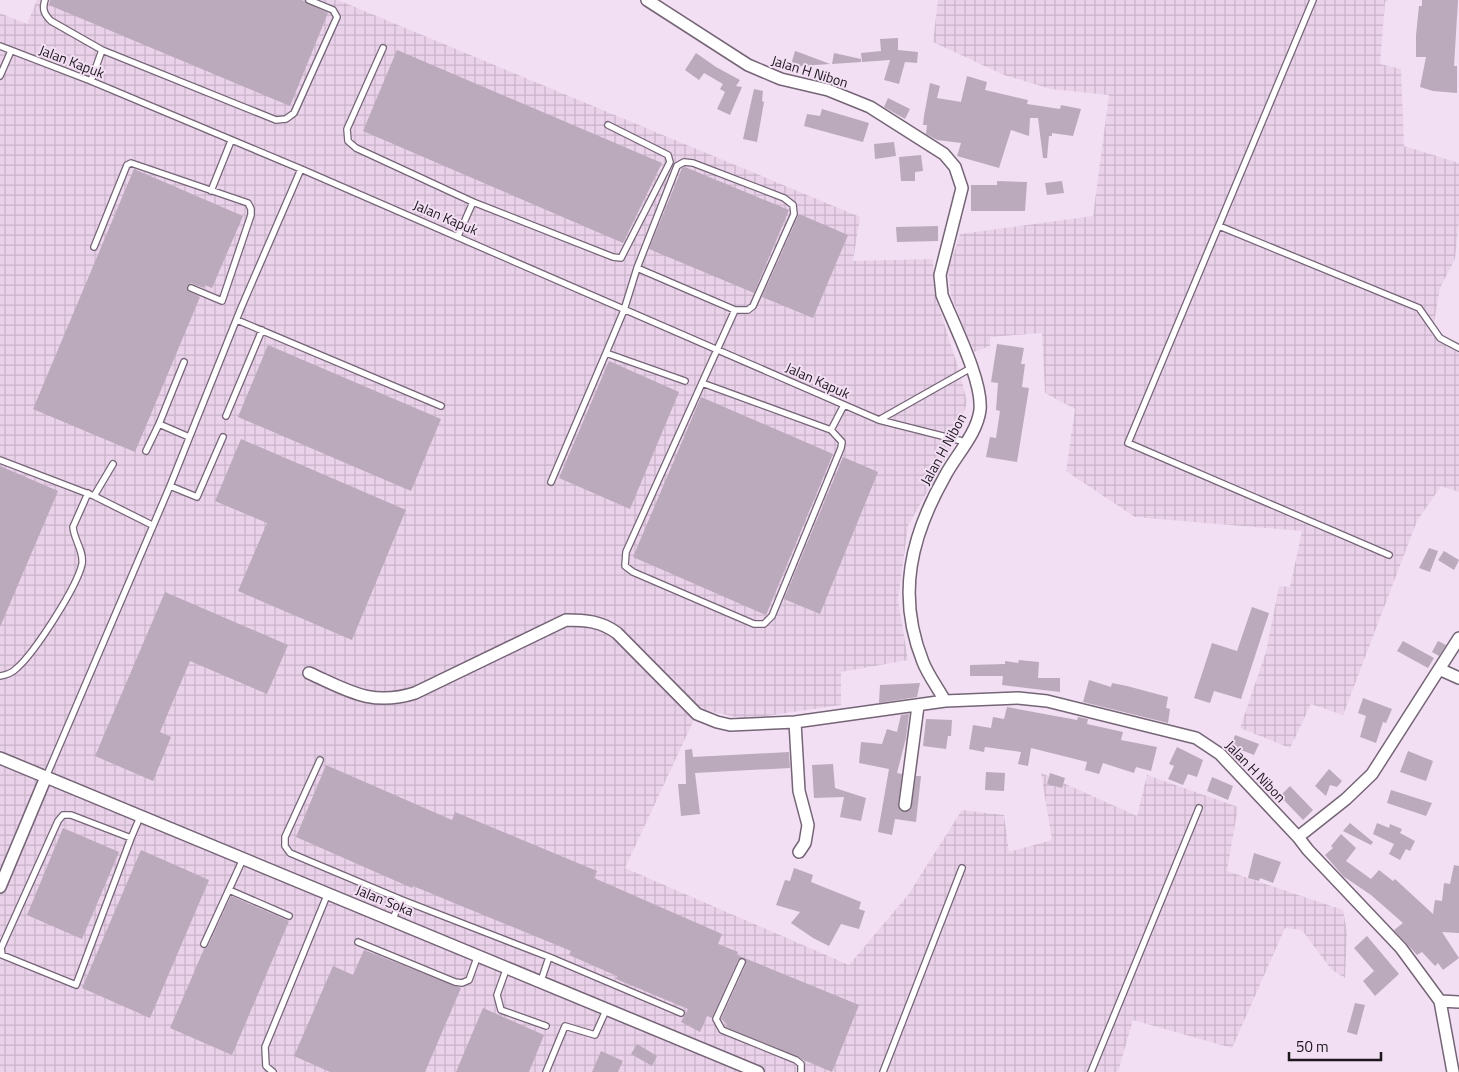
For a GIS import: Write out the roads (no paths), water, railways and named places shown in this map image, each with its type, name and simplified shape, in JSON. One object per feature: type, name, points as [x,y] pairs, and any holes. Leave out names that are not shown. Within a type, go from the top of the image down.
[{"type":"street","name":"Jalan H Nibon","points":[[647,0],[748,65],[781,79],[828,90],[870,108],[944,154],[952,162],[960,178],[961,197],[942,267],[940,285],[942,295],[978,386],[980,409],[978,419],[966,442],[945,475],[926,512],[914,546],[909,574],[910,602],[917,646],[923,663],[945,701],[1018,698],[1047,700],[1196,738],[1213,748],[1232,765],[1308,850],[1401,948],[1440,1002]]},
{"type":"street","points":[[308,673],[364,698],[402,697],[415,693],[566,620],[581,620],[606,625],[617,633],[702,717],[730,725],[796,722],[945,701]]},
{"type":"street","points":[[1298,837],[1346,799],[1372,774],[1459,638]]},
{"type":"street","points":[[1439,669],[1459,678]]},
{"type":"street","points":[[905,805],[918,706]]},
{"type":"street","points":[[796,722],[800,790],[808,825],[806,843],[799,852]]},
{"type":"street","name":"Jalan Soka","points":[[0,758],[758,1072]]},
{"type":"street","points":[[0,887],[46,777]]},
{"type":"street","points":[[1453,1072],[1440,1002],[1459,1002]]},
{"type":"lane","points":[[45,0],[43,6],[44,15],[102,50],[276,120],[286,119],[294,113],[336,17],[333,10],[309,0]]},
{"type":"lane","points":[[1313,0],[1128,443],[1389,555]]},
{"type":"lane","name":"Jalan Kapuk","points":[[0,46],[91,81],[301,169],[624,310],[717,348],[879,420],[966,442]]},
{"type":"lane","points":[[383,48],[347,129],[348,140],[356,148],[473,202],[613,257],[622,258],[670,162],[668,155],[608,125]]},
{"type":"lane","points":[[91,81],[102,50]]},
{"type":"lane","points":[[0,76],[11,51]]},
{"type":"lane","points":[[211,191],[231,140]]},
{"type":"lane","points":[[552,482],[624,310],[637,268],[677,166],[684,162],[693,163],[784,198],[793,205],[794,214],[753,306],[748,310],[735,310],[637,268]]},
{"type":"lane","points":[[94,247],[128,165],[131,163],[248,202],[251,216],[222,301],[191,288]]},
{"type":"lane","points":[[46,777],[170,486],[236,320],[301,169]]},
{"type":"lane","points":[[458,236],[473,202]]},
{"type":"lane","points":[[1219,226],[1419,308],[1440,338],[1459,348]]},
{"type":"lane","points":[[702,384],[831,430],[840,438],[841,448],[772,616],[764,624],[754,624],[633,572],[625,566],[626,552],[735,310]]},
{"type":"lane","points":[[236,320],[441,406]]},
{"type":"lane","points":[[226,416],[262,330]]},
{"type":"lane","points":[[606,353],[685,381]]},
{"type":"lane","points":[[146,451],[184,362]]},
{"type":"lane","points":[[879,420],[971,368]]},
{"type":"lane","points":[[831,430],[844,405]]},
{"type":"lane","points":[[159,424],[189,436]]},
{"type":"lane","points":[[170,486],[197,497],[223,437]]},
{"type":"lane","points":[[0,460],[91,495],[152,525]]},
{"type":"lane","points":[[0,676],[10,673],[28,656],[62,605],[80,572],[81,551],[73,527],[91,495],[113,464]]},
{"type":"lane","points":[[320,760],[285,837],[285,846],[290,853],[402,900],[549,957],[681,1013]]},
{"type":"lane","points":[[1091,1072],[1199,808]]},
{"type":"lane","points":[[131,838],[71,815],[63,815],[58,820],[1,948],[2,954],[76,985],[140,817]]},
{"type":"lane","points":[[204,944],[243,859]]},
{"type":"lane","points":[[883,1072],[962,868]]},
{"type":"lane","points":[[229,890],[289,916]]},
{"type":"lane","points":[[273,1072],[266,1066],[266,1047],[328,893]]},
{"type":"lane","points":[[392,920],[402,900]]},
{"type":"lane","points":[[358,942],[455,982],[462,983],[469,980],[478,955]]},
{"type":"lane","points":[[541,981],[549,957]]},
{"type":"lane","points":[[742,962],[716,1019],[718,1026],[722,1030],[796,1060],[801,1064],[801,1072]]},
{"type":"lane","points":[[507,967],[496,995],[501,1010],[546,1026]]},
{"type":"lane","points":[[546,1072],[565,1026],[595,1035],[607,1008]]}]
